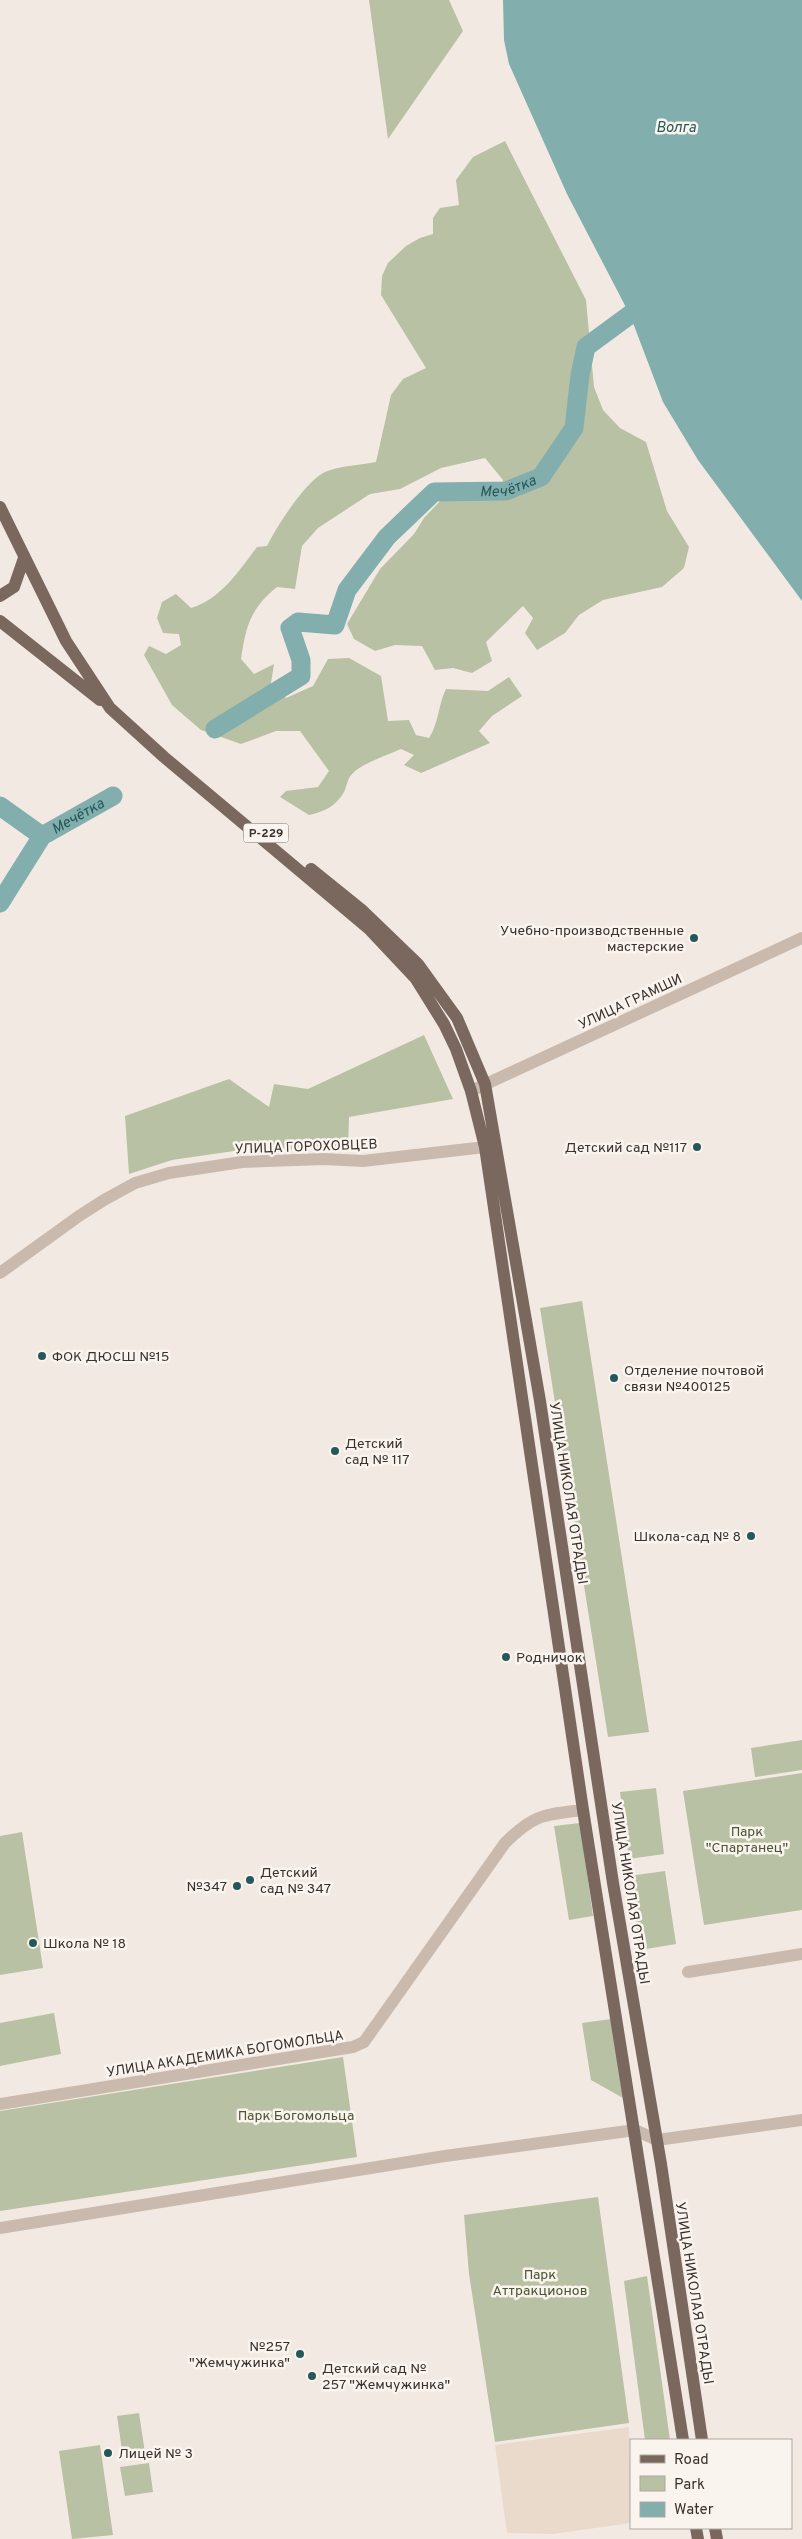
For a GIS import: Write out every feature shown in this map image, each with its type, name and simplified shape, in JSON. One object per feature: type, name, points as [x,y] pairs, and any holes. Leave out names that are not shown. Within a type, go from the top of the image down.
[{"type":"main road","name":"УЛИЦА НИКОЛАЯ ОТРАДЫ","points":[[0,507],[66,641],[110,708],[164,757],[385,944],[407,968],[430,999],[456,1049],[471,1091],[485,1147],[583,1810],[683,2439]]},
{"type":"main road","points":[[0,596],[14,587],[24,558]]},
{"type":"main road","points":[[0,621],[110,708]]},
{"type":"main road","name":"УЛИЦА НИКОЛАЯ ОТРАДЫ","points":[[110,708],[169,752],[363,911],[418,964],[457,1018],[485,1084],[520,1276],[612,1876],[657,2140],[702,2439]]},
{"type":"street","name":"УЛИЦА ГРАМШИ","points":[[471,1091],[802,938]]},
{"type":"street","name":"УЛИЦА ГОРОХОВЦЕВ","points":[[0,1272],[78,1216],[135,1183],[170,1173],[242,1162],[324,1158],[363,1160],[485,1147]]},
{"type":"street","name":"УЛИЦА АКАДЕМИКА БОГОМОЛЬЦА","points":[[0,2104],[354,2048],[364,2042],[505,1843],[520,1828],[535,1818],[583,1810]]},
{"type":"street","points":[[688,1972],[802,1954]]},
{"type":"street","points":[[0,2228],[445,2156],[635,2130],[657,2140],[802,2120]]},
{"type":"green space","points":[[369,0],[449,0],[463,31],[388,139]]},
{"type":"green space","points":[[505,141],[586,300],[594,387],[603,410],[620,428],[646,442],[667,511],[689,547],[684,568],[662,587],[603,600],[579,615],[565,633],[537,650],[525,633],[533,618],[523,606],[486,642],[492,661],[472,673],[453,668],[435,670],[422,646],[395,645],[375,651],[354,639],[347,624],[380,569],[414,534],[424,518],[442,499],[468,496],[496,499],[503,480],[485,458],[441,468],[400,489],[370,494],[318,528],[302,546],[295,589],[277,587],[255,611],[247,628],[241,659],[254,674],[274,664],[271,683],[286,698],[313,686],[328,659],[349,658],[381,676],[388,721],[409,720],[416,735],[429,738],[435,726],[446,689],[488,691],[509,677],[522,696],[492,716],[479,731],[490,743],[421,773],[404,765],[414,755],[401,749],[356,770],[350,776],[344,792],[333,805],[325,810],[309,815],[280,797],[286,791],[318,787],[329,771],[300,731],[276,731],[241,744],[201,730],[172,705],[144,655],[149,646],[166,654],[181,645],[179,634],[163,633],[157,618],[162,602],[176,594],[191,608],[211,598],[228,583],[257,547],[267,546],[291,506],[315,479],[323,473],[335,469],[376,462],[391,395],[403,379],[426,368],[381,295],[382,276],[388,263],[406,246],[420,238],[433,234],[433,218],[440,208],[459,205],[456,180],[473,157]]},
{"type":"green space","points":[[424,1035],[453,1099],[349,1117],[348,1148],[241,1150],[172,1160],[129,1174],[125,1116],[229,1079],[269,1107],[274,1084],[308,1089]]},
{"type":"green space","points":[[582,1301],[649,1732],[608,1737],[540,1308]]},
{"type":"green space","points":[[802,1740],[802,1770],[755,1777],[751,1748]]},
{"type":"green space","name":"Парк \"Спартанец\"","points":[[802,1773],[802,1910],[704,1925],[683,1791]]},
{"type":"green space","points":[[656,1788],[664,1854],[629,1859],[620,1792]]},
{"type":"green space","points":[[580,1823],[593,1916],[569,1920],[554,1826]]},
{"type":"green space","points":[[22,1832],[43,1968],[0,1975],[0,1836]]},
{"type":"green space","points":[[665,1871],[676,1944],[640,1950],[629,1876]]},
{"type":"green space","points":[[54,2013],[61,2054],[0,2066],[0,2023]]},
{"type":"green space","points":[[611,2019],[623,2098],[591,2080],[582,2023]]},
{"type":"green space","name":"Парк Богомольца","points":[[343,2057],[357,2157],[0,2211],[0,2111]]},
{"type":"green space","name":"Парк Аттракционов","points":[[598,2197],[629,2423],[495,2442],[469,2274],[464,2215]]},
{"type":"green space","points":[[647,2276],[670,2439],[645,2439],[624,2281]]},
{"type":"green space","points":[[139,2413],[145,2453],[123,2457],[117,2416]]},
{"type":"green space","points":[[100,2445],[113,2535],[72,2539],[59,2451]]},
{"type":"green space","points":[[149,2463],[153,2492],[125,2496],[120,2467]]},
{"type":"shaded area","points":[[629,2427],[630,2523],[553,2534],[507,2533],[495,2445]]},
{"type":"water","name":"Волга","points":[[503,0],[802,0],[802,601],[698,460],[663,402],[630,315],[567,194],[509,64],[504,40]]},
{"type":"waterway","name":"Мечётка","points":[[215,729],[301,676],[301,660],[290,628],[298,622],[335,625],[347,590],[387,537],[434,492],[506,491],[541,477],[574,428],[580,375],[586,347],[650,300]]},
{"type":"waterway","name":"Мечётка","points":[[0,903],[42,836],[113,796]]},
{"type":"waterway","name":"Мечётка","points":[[0,806],[42,836]]},
{"type":"place","name":"Учебно-производственные мастерские","points":[[694,938]]},
{"type":"place","name":"Детский сад №117","points":[[697,1147]]},
{"type":"place","name":"ФОК ДЮСШ №15","points":[[42,1356]]},
{"type":"place","name":"Отделение почтовой связи №400125","points":[[614,1378]]},
{"type":"place","name":"Детский сад № 117","points":[[335,1451]]},
{"type":"place","name":"Школа-сад № 8","points":[[751,1536]]},
{"type":"place","name":"Родничок","points":[[506,1657]]},
{"type":"place","name":"Детский сад № 347","points":[[250,1880]]},
{"type":"place","name":"№347","points":[[237,1886]]},
{"type":"place","name":"Школа № 18","points":[[33,1943]]},
{"type":"place","name":"№257 \"Жемчужинка\"","points":[[300,2354]]},
{"type":"place","name":"Детский сад № 257 \"Жемчужинка\"","points":[[312,2376]]},
{"type":"place","name":"Лицей № 3","points":[[108,2453]]}]
